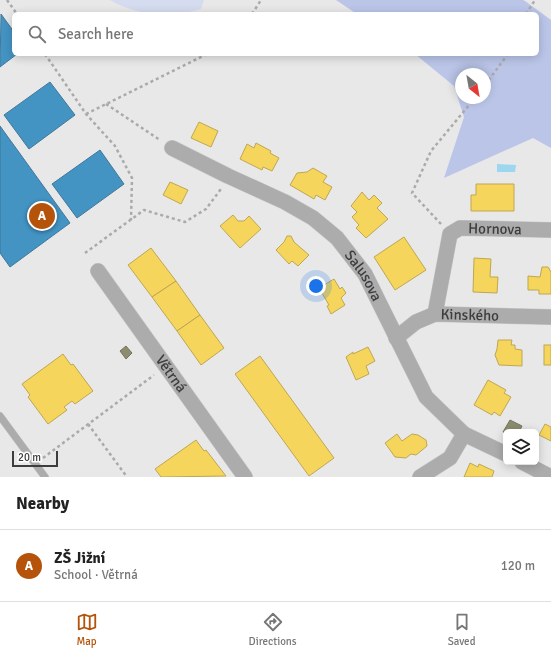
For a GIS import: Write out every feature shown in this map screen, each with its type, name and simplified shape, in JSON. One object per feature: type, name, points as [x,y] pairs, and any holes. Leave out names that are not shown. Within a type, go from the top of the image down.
[{"type":"street","name":"Salusova","points":[[172,148],[285,202],[313,218],[337,238],[365,274],[426,396],[464,434],[503,453]]},
{"type":"street","name":"Hornova","points":[[435,314],[450,234],[460,228],[551,230]]},
{"type":"street","name":"Větrná","points":[[98,271],[245,477]]},
{"type":"street","name":"Kinského","points":[[396,338],[416,322],[435,314],[551,316]]},
{"type":"street","points":[[420,477],[450,458],[464,434]]},
{"type":"street","points":[[528,465],[551,477]]},
{"type":"lane","points":[[0,416],[45,477]]},
{"type":"path","points":[[7,0],[16,12]]},
{"type":"path","points":[[253,12],[261,0]]},
{"type":"path","points":[[527,12],[535,0]]},
{"type":"path","points":[[46,56],[86,114],[115,146],[132,178],[131,220]]},
{"type":"path","points":[[86,114],[203,56]]},
{"type":"path","points":[[491,77],[507,56]]},
{"type":"path","points":[[106,104],[172,148]]},
{"type":"path","points":[[450,234],[412,193],[431,152],[470,104]]},
{"type":"path","points":[[85,253],[144,210],[185,222],[206,209],[228,176]]},
{"type":"path","points":[[35,464],[166,366]]},
{"type":"path","points":[[88,424],[126,477]]},
{"type":"shaded area","points":[[110,0],[204,0],[201,9],[190,12],[143,12],[120,5]]},
{"type":"shaded area","points":[[336,0],[523,0],[551,20],[551,148],[533,138],[444,178],[464,117],[460,104],[491,104],[491,68],[455,68],[455,89],[454,86],[417,56],[539,56],[539,12],[354,12]]},
{"type":"shaded area","points":[[497,164],[516,165],[515,172],[497,172]]},
{"type":"building: Homes","points":[[199,122],[218,131],[211,147],[191,138]]},
{"type":"building: Homes","points":[[256,143],[271,151],[270,153],[279,158],[272,171],[263,167],[262,170],[240,159],[247,144],[254,148]]},
{"type":"building: Homes","points":[[313,168],[327,176],[323,182],[332,187],[325,200],[316,195],[314,199],[290,185],[297,173],[307,172]]},
{"type":"building: Homes","points":[[170,182],[188,190],[181,204],[163,195]]},
{"type":"building: Homes","points":[[476,184],[514,184],[514,211],[471,211],[471,195],[476,195]]},
{"type":"building: Homes","points":[[362,192],[369,200],[374,195],[382,203],[377,208],[388,219],[366,238],[356,228],[359,225],[352,217],[357,212],[351,206]]},
{"type":"building: Homes","points":[[233,215],[238,221],[244,221],[249,216],[261,229],[240,248],[220,226]]},
{"type":"building: Homes","points":[[287,236],[291,236],[294,242],[309,255],[298,266],[292,261],[289,264],[276,250],[284,242]]},
{"type":"building: Homes","points":[[404,237],[426,270],[395,290],[374,257]]},
{"type":"building: Homes","points":[[151,248],[176,281],[152,297],[128,265]]},
{"type":"building: Homes","points":[[474,258],[491,259],[490,277],[498,277],[497,293],[473,292]]},
{"type":"building: Homes","points":[[542,267],[548,267],[551,272],[551,294],[539,294],[539,290],[528,290],[528,276],[540,277]]},
{"type":"building: Homes","points":[[334,279],[340,289],[342,287],[346,293],[341,298],[345,305],[331,314],[327,306],[329,305],[319,288]]},
{"type":"building: Homes","points":[[176,281],[200,315],[177,331],[152,297]]},
{"type":"building: Homes","points":[[200,315],[224,348],[201,365],[177,331]]},
{"type":"building: Homes","points":[[498,340],[512,340],[511,345],[515,345],[515,349],[522,350],[522,366],[499,365],[495,355]]},
{"type":"building: Homes","points":[[544,345],[551,345],[551,365],[544,365]]},
{"type":"building: Homes","points":[[368,347],[375,361],[366,366],[369,374],[356,380],[346,357],[353,352],[353,354]]},
{"type":"building: Homes","points":[[63,354],[71,365],[73,364],[93,391],[75,404],[72,401],[64,407],[67,410],[48,424],[28,397],[30,395],[22,384]]},
{"type":"building: Homes","points":[[260,356],[334,458],[309,476],[235,374]]},
{"type":"building: Homes","points":[[488,380],[506,390],[504,393],[511,397],[500,416],[494,412],[492,415],[474,405]]},
{"type":"building: Homes","points":[[545,424],[551,427],[551,441],[539,435]]},
{"type":"building: Homes","points":[[397,434],[402,441],[412,434],[418,435],[426,440],[427,446],[416,455],[411,454],[406,458],[395,457],[385,443]]},
{"type":"building: Homes","points":[[196,440],[204,451],[206,450],[226,476],[161,477],[155,469]]},
{"type":"building: Homes","points":[[470,463],[478,467],[479,464],[494,471],[492,477],[464,477]]},
{"type":"building: Schools","points":[[1,14],[12,29],[12,56],[14,56],[0,67]]},
{"type":"building: Schools","points":[[50,82],[75,115],[29,149],[4,115]]},
{"type":"building: Schools","points":[[0,126],[70,223],[10,267],[0,253]]},
{"type":"building: Schools","points":[[100,150],[124,184],[77,218],[52,184]]},
{"type":"building: Industry","points":[[126,346],[132,353],[126,359],[120,351]]},
{"type":"building: Industry","points":[[510,420],[522,426],[520,429],[505,429]]},
{"type":"place","name":"ZŠ Jižní","points":[[42,216]]}]
